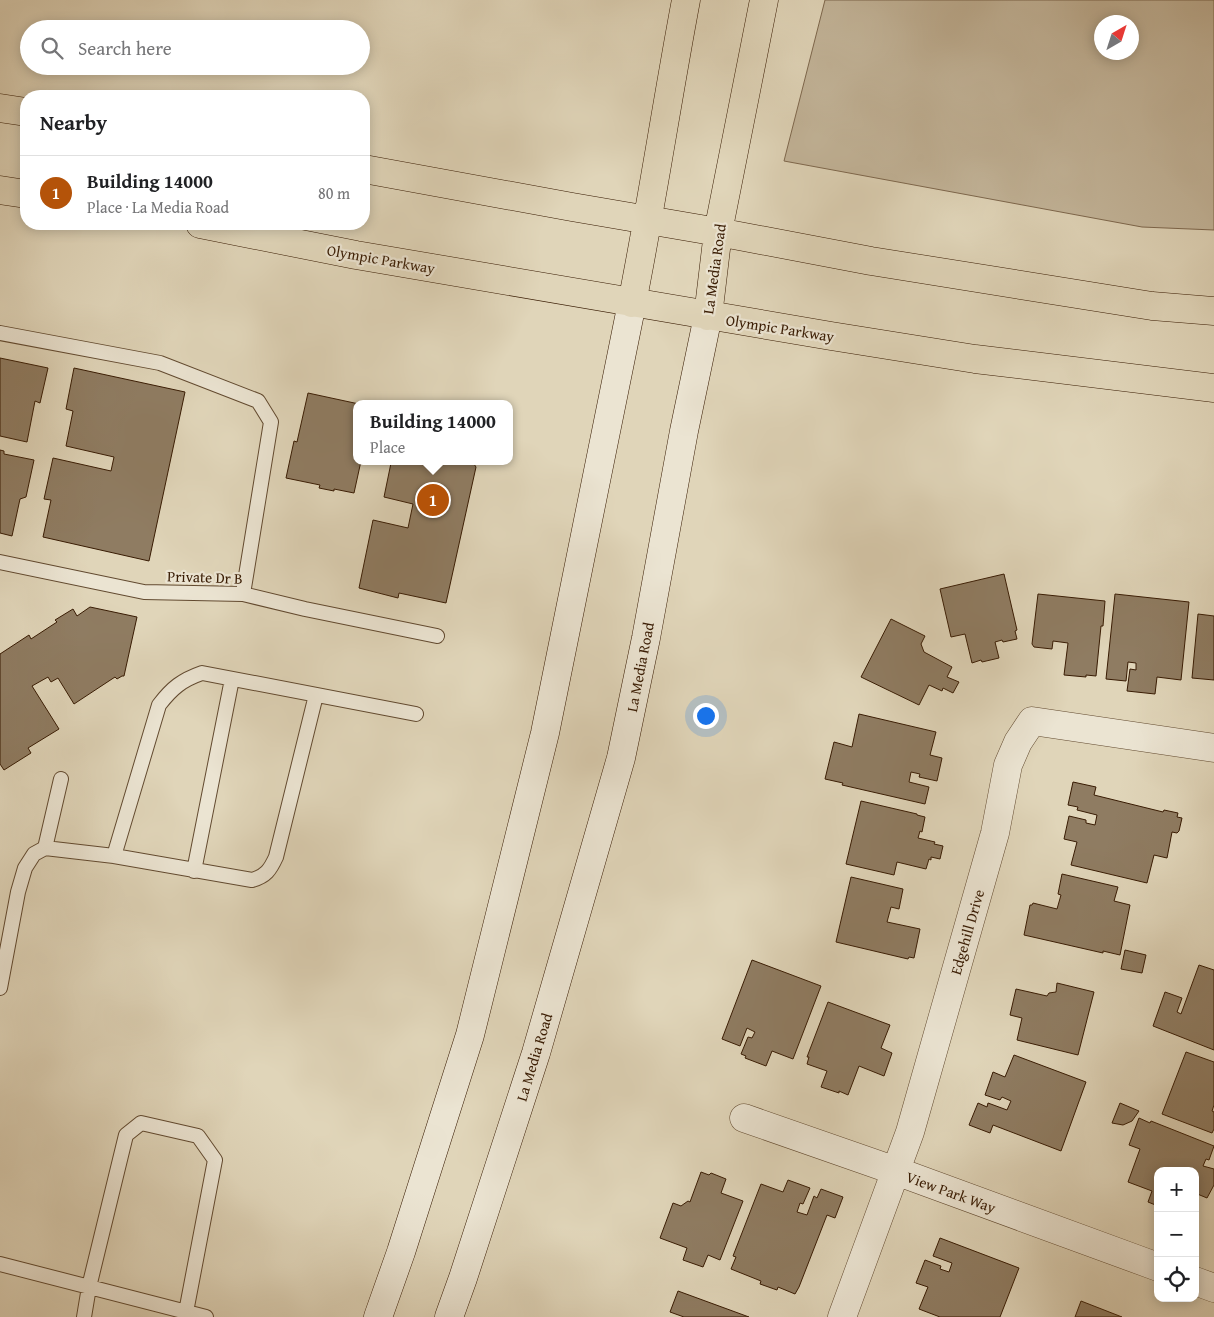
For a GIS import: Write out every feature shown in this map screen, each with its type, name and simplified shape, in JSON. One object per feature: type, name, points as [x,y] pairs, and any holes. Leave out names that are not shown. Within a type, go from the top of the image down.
[{"type":"main road","points":[[378,1317],[401,1252],[472,1025],[545,733],[648,220],[686,0]]},
{"type":"main road","name":"La Media Road","points":[[449,1317],[464,1278],[536,1053],[621,758],[708,316],[718,232],[764,0]]},
{"type":"main road","points":[[0,108],[20,111]]},
{"type":"main road","points":[[370,171],[718,232],[898,266],[1152,306],[1214,311]]},
{"type":"main road","points":[[0,190],[20,193]]},
{"type":"main road","name":"Olympic Parkway","points":[[230,230],[356,255],[632,303],[975,359],[1214,388]]},
{"type":"main road","name":"Edgehill Drive","points":[[842,1317],[910,1132],[995,833],[1008,765],[1018,742],[1032,721],[1214,748]]},
{"type":"main road","name":"View Park Way","points":[[744,1118],[896,1171],[1154,1266]]},
{"type":"main road","points":[[1199,1282],[1214,1288]]},
{"type":"lane","points":[[0,333],[160,363],[258,401],[271,422],[243,594]]},
{"type":"lane","name":"Private Dr B","points":[[0,562],[144,592],[243,594],[437,636]]},
{"type":"lane","points":[[114,856],[159,706],[170,691],[187,679],[202,673],[416,714]]},
{"type":"lane","points":[[194,871],[232,679]]},
{"type":"lane","points":[[0,988],[18,892],[25,868],[34,854],[45,848],[114,856],[252,880],[263,877],[270,869],[276,857],[316,695]]},
{"type":"lane","points":[[45,848],[61,779]]},
{"type":"lane","points":[[84,1317],[89,1287],[126,1135],[141,1123],[198,1136],[215,1160],[186,1312]]},
{"type":"lane","points":[[0,1264],[206,1317]]},
{"type":"shaded area","points":[[825,0],[1214,0],[1214,230],[1142,227],[784,161]]},
{"type":"building","points":[[0,358],[48,368],[40,403],[35,401],[27,442],[0,436]]},
{"type":"building","points":[[74,368],[185,392],[149,561],[43,537],[51,500],[44,499],[53,458],[111,471],[114,457],[66,446],[73,411],[66,409]]},
{"type":"building","points":[[308,393],[353,403],[353,465],[360,465],[354,493],[319,488],[320,485],[286,478],[294,441],[297,442]]},
{"type":"building","points":[[0,450],[4,451],[4,454],[34,460],[26,497],[20,499],[12,536],[0,533]]},
{"type":"building","points":[[391,465],[475,465],[476,467],[446,603],[399,593],[398,598],[359,588],[373,520],[408,528],[413,504],[384,497]]},
{"type":"building","points":[[1004,574],[1017,630],[1015,631],[1017,639],[995,642],[999,658],[972,663],[965,634],[951,637],[940,589]]},
{"type":"building","points":[[1038,594],[1105,601],[1096,676],[1064,675],[1068,643],[1053,641],[1052,649],[1034,647],[1032,644]]},
{"type":"building","points":[[1115,594],[1189,602],[1181,680],[1157,677],[1155,694],[1127,691],[1130,669],[1136,670],[1136,663],[1128,662],[1126,681],[1106,679]]},
{"type":"building","points":[[90,607],[137,617],[124,676],[117,679],[115,677],[74,704],[58,678],[51,682],[48,677],[32,686],[59,729],[28,748],[31,753],[4,770],[0,764],[0,654],[29,635],[31,639],[57,622],[55,620],[73,609],[77,616]]},
{"type":"building","points":[[1198,614],[1214,616],[1214,680],[1192,678]]},
{"type":"building","points":[[891,619],[925,636],[921,644],[924,652],[952,667],[947,677],[959,682],[953,693],[943,688],[942,691],[929,685],[919,705],[861,677]]},
{"type":"building","points":[[859,714],[936,732],[930,755],[942,758],[937,781],[919,777],[920,774],[911,772],[909,782],[929,787],[925,804],[842,785],[843,783],[825,779],[834,742],[852,747]]},
{"type":"building","points":[[1073,782],[1096,787],[1094,795],[1163,812],[1164,810],[1178,813],[1177,817],[1182,818],[1179,831],[1177,833],[1172,832],[1167,858],[1154,855],[1147,883],[1071,865],[1077,842],[1064,839],[1069,816],[1086,820],[1086,823],[1095,825],[1097,815],[1077,810],[1078,807],[1068,805]]},
{"type":"building","points":[[861,801],[925,817],[922,832],[920,831],[918,838],[943,846],[940,859],[931,857],[926,869],[897,862],[894,875],[846,864]]},
{"type":"building","points":[[1062,874],[1118,887],[1114,901],[1130,905],[1120,955],[1103,951],[1103,953],[1024,935],[1030,905],[1033,903],[1057,909],[1061,895],[1058,894]]},
{"type":"building","points":[[851,877],[903,889],[899,909],[891,907],[887,922],[920,929],[914,958],[909,957],[908,959],[836,942]]},
{"type":"building","points":[[1125,950],[1146,955],[1142,973],[1121,969]]},
{"type":"building","points":[[752,960],[821,986],[793,1059],[772,1051],[766,1066],[745,1058],[746,1056],[741,1054],[748,1037],[752,1038],[755,1032],[747,1028],[740,1046],[722,1039]]},
{"type":"building","points":[[1199,965],[1214,970],[1214,1050],[1153,1026],[1165,992],[1182,998],[1177,1012],[1181,1014]]},
{"type":"building","points":[[1057,983],[1094,992],[1078,1055],[1017,1040],[1022,1018],[1010,1015],[1016,989],[1047,996],[1049,993],[1056,992]]},
{"type":"building","points":[[828,1002],[890,1025],[881,1048],[892,1053],[884,1076],[859,1066],[848,1095],[821,1087],[827,1071],[807,1064],[809,1057],[807,1057]]},
{"type":"building","points":[[1186,1052],[1214,1062],[1214,1105],[1212,1111],[1214,1112],[1214,1129],[1212,1133],[1162,1114]]},
{"type":"building","points":[[1014,1055],[1086,1082],[1061,1151],[993,1125],[990,1133],[969,1125],[978,1103],[987,1107],[988,1103],[1007,1110],[1011,1101],[1002,1097],[1000,1100],[985,1095],[993,1072],[1005,1077]]},
{"type":"building","points":[[1120,1103],[1139,1111],[1132,1121],[1123,1125],[1112,1123]]},
{"type":"building","points":[[1139,1118],[1214,1146],[1209,1160],[1206,1159],[1203,1166],[1214,1169],[1214,1185],[1207,1198],[1199,1195],[1199,1167],[1154,1167],[1154,1204],[1148,1202],[1152,1191],[1128,1182],[1140,1149],[1129,1145]]},
{"type":"building","points":[[701,1172],[709,1175],[711,1173],[726,1179],[721,1193],[743,1201],[720,1260],[708,1255],[703,1267],[683,1260],[687,1248],[660,1238],[673,1203],[681,1206],[688,1201],[690,1202]]},
{"type":"building","points":[[788,1180],[810,1188],[803,1204],[800,1203],[797,1212],[807,1215],[814,1196],[817,1198],[821,1189],[843,1197],[835,1218],[827,1215],[795,1294],[778,1287],[777,1290],[760,1284],[761,1281],[731,1269],[736,1257],[733,1256],[761,1184],[783,1192]]},
{"type":"building","points":[[940,1238],[1019,1268],[1000,1317],[940,1317],[919,1309],[928,1287],[916,1283],[925,1260],[941,1266],[940,1269],[949,1272],[952,1263],[933,1256]]},
{"type":"building","points":[[678,1291],[749,1317],[684,1317],[670,1312]]},
{"type":"building","points":[[1081,1301],[1122,1317],[1075,1317]]},
{"type":"place","name":"Building 14000","points":[[433,500]]}]
